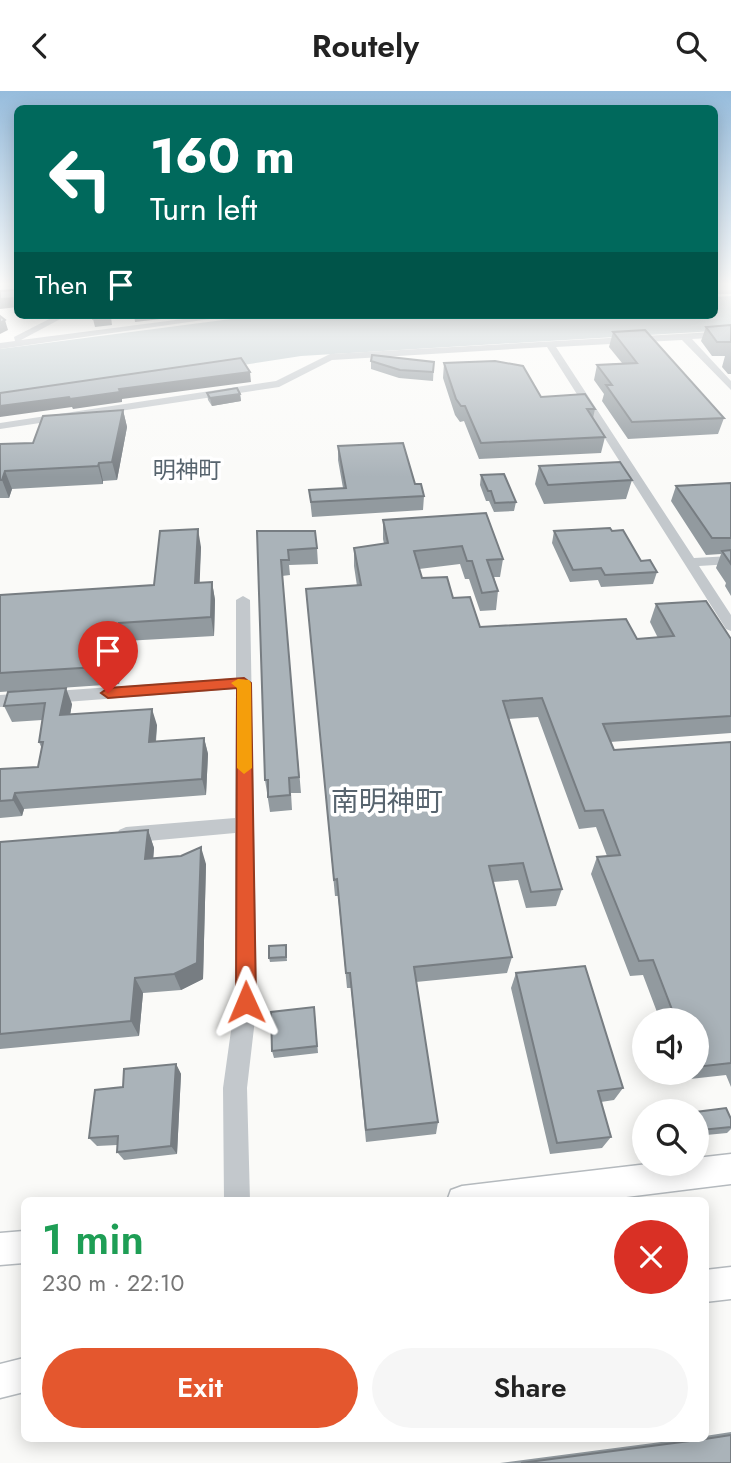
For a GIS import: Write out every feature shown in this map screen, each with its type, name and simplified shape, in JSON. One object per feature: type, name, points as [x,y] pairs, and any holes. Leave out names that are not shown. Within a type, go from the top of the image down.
[{"type":"main road","points":[[496,1197],[731,1169]]},
{"type":"main road","points":[[0,1249],[21,1247]]},
{"type":"main road","points":[[709,1286],[731,1283]]},
{"type":"main road","points":[[0,1381],[21,1376]]},
{"type":"street","points":[[0,426],[279,384],[330,357],[510,348]]},
{"type":"street","points":[[552,348],[731,626]]},
{"type":"street","points":[[695,348],[729,382]]},
{"type":"street","points":[[708,362],[722,361]]},
{"type":"street","points":[[690,562],[731,560]]},
{"type":"street","points":[[237,1197],[235,1088],[246,1002],[243,600]]},
{"type":"street","points":[[0,701],[244,683]]},
{"type":"street","points":[[109,837],[245,825]]},
{"type":"shaded area","points":[[433,348],[301,356],[0,403],[0,349]]},
{"type":"building","points":[[625,348],[661,348],[724,418],[632,422],[606,385],[612,385],[597,365],[637,363]]},
{"type":"building","points":[[372,355],[434,362],[433,372],[400,370],[371,361]]},
{"type":"building","points":[[241,358],[250,372],[119,389],[120,392],[70,399],[0,406],[0,393]]},
{"type":"building","points":[[495,361],[523,366],[541,397],[585,394],[595,409],[587,409],[605,437],[481,443],[465,406],[461,406],[456,399],[444,363]]},
{"type":"building","points":[[237,388],[240,394],[210,398],[207,393]]},
{"type":"building","points":[[123,410],[112,462],[99,463],[98,466],[5,471],[0,480],[0,444],[33,443],[43,416]]},
{"type":"building","points":[[403,443],[415,484],[421,484],[424,496],[311,502],[309,490],[346,488],[338,446]]},
{"type":"building","points":[[620,462],[632,480],[548,485],[539,466]]},
{"type":"building","points":[[504,474],[516,502],[495,503],[481,475]]},
{"type":"building","points":[[731,483],[731,538],[712,538],[676,486]]},
{"type":"building","points":[[486,513],[503,559],[487,560],[498,591],[482,593],[472,561],[467,561],[462,546],[414,551],[422,578],[447,577],[453,598],[470,597],[480,627],[626,619],[637,639],[674,636],[656,604],[706,601],[731,639],[731,716],[603,724],[614,750],[731,742],[731,1063],[709,1066],[709,1008],[671,1008],[653,960],[639,961],[597,857],[620,855],[603,810],[585,811],[542,698],[503,701],[562,889],[531,892],[523,863],[489,866],[512,957],[414,967],[438,1122],[366,1130],[350,973],[346,973],[337,879],[334,880],[306,589],[361,585],[354,548],[388,543],[383,520]]},
{"type":"building","points":[[610,528],[612,531],[623,530],[641,561],[650,560],[657,572],[605,575],[601,568],[573,570],[554,531]]},
{"type":"building","points":[[198,529],[195,583],[212,582],[211,617],[119,623],[113,666],[0,673],[0,595],[154,585],[160,531]]},
{"type":"building","points":[[257,531],[315,531],[317,548],[288,550],[289,560],[281,560],[299,777],[289,778],[290,795],[268,797],[268,780],[265,780]]},
{"type":"building","points":[[731,550],[731,564],[722,551]]},
{"type":"building","points":[[66,688],[60,715],[152,709],[149,742],[204,738],[202,779],[15,793],[13,800],[0,801],[0,769],[38,767],[43,742],[39,742],[45,703],[4,706],[8,692]]},
{"type":"building","points":[[148,830],[145,859],[181,856],[201,847],[197,963],[174,974],[135,978],[131,1021],[0,1034],[0,842]]},
{"type":"building","points":[[286,945],[286,957],[269,958],[269,946]]},
{"type":"building","points":[[585,966],[623,1088],[598,1091],[611,1137],[557,1143],[516,973]]},
{"type":"building","points":[[314,1007],[317,1046],[272,1051],[271,1012]]},
{"type":"building","points":[[176,1064],[171,1146],[117,1152],[118,1136],[89,1138],[95,1090],[123,1087],[124,1069]]},
{"type":"building","points":[[726,1108],[731,1127],[709,1129],[709,1110]]},
{"type":"building","points":[[731,1435],[731,1463],[521,1463],[682,1442],[709,1442],[709,1438]]},
{"type":"slow traffic","points":[[238,683],[244,683],[244,768]]},
{"type":"district","name":"明神町","points":[[187,470]]},
{"type":"district","name":"南明神町","points":[[387,801]]},
{"type":"route","points":[[108,693],[244,683],[246,1002]]}]
